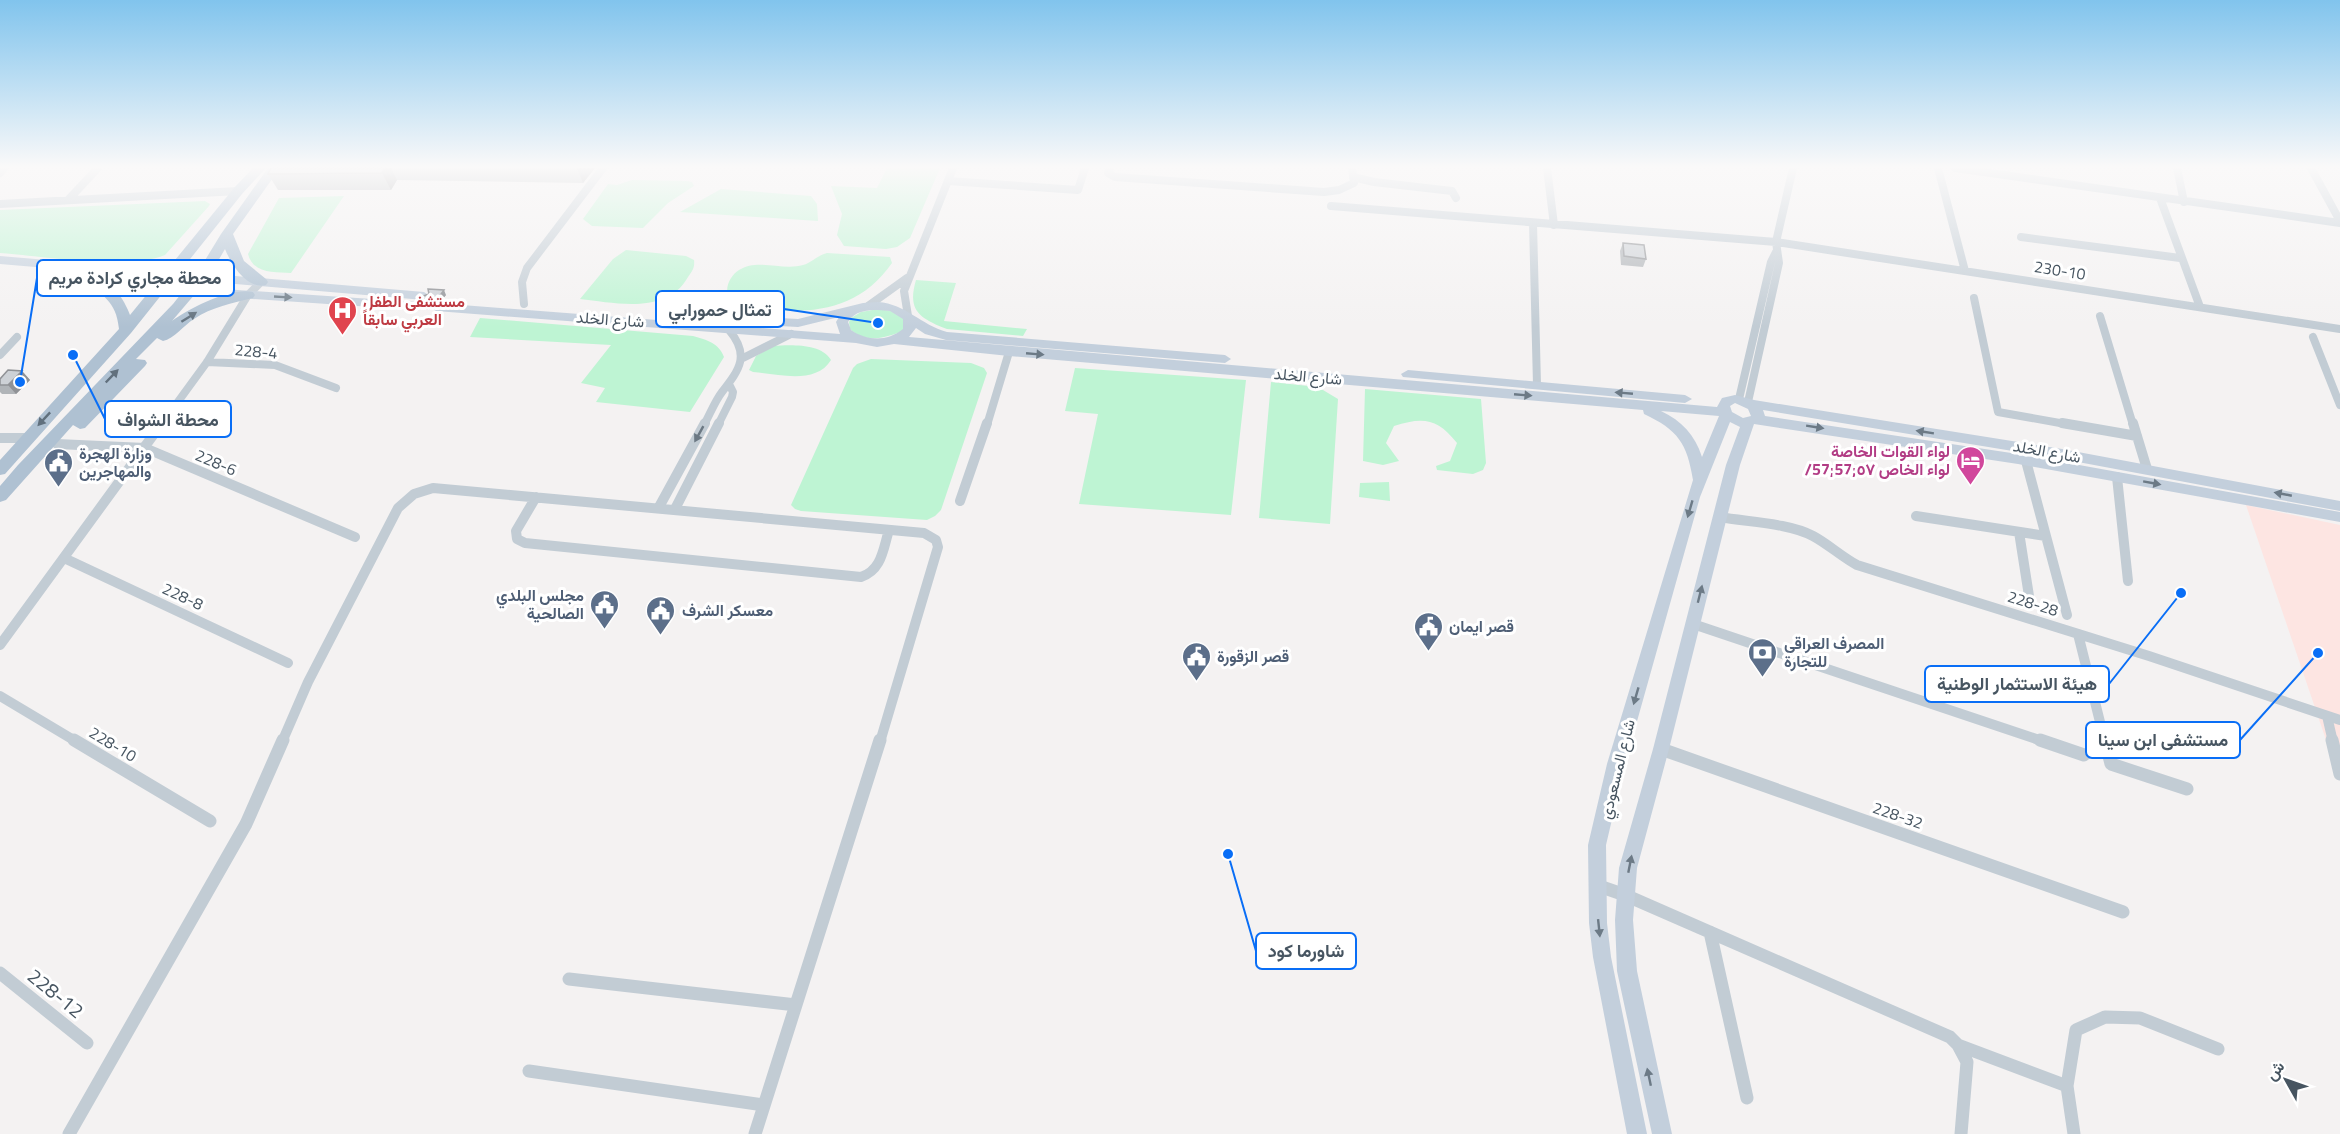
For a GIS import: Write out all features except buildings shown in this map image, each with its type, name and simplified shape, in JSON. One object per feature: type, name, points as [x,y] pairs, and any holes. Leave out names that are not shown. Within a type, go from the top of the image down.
[{"type":"main road","points":[[0,470],[126,330],[214,221]]},
{"type":"main road","points":[[0,496],[192,291],[236,221]]},
{"type":"main road","points":[[227,234],[231,251],[240,266],[247,275],[261,282]]},
{"type":"main road","points":[[0,260],[261,282],[420,301],[192,291],[0,269]]},
{"type":"main road","points":[[92,278],[117,299],[124,314],[126,330]]},
{"type":"main road","points":[[23,469],[85,420],[180,322],[218,302],[248,295]]},
{"type":"main road","name":"شارع الخلد","points":[[1725,410],[1625,404],[1354,379],[1009,352],[894,340],[872,342],[729,330],[655,318],[524,304],[440,302],[655,318],[788,323],[808,322],[868,306],[893,308],[922,328],[946,336],[1537,385],[1725,410],[1736,421],[1753,421],[2026,461],[2340,517]]},
{"type":"main road","points":[[852,310],[844,317],[842,324],[845,332],[856,339]]},
{"type":"main road","points":[[894,340],[909,331],[909,318]]},
{"type":"main road","points":[[1662,1134],[1628,971],[1624,945],[1625,896],[1633,846],[1661,749],[1733,465],[1758,411],[1747,402],[1725,410]]},
{"type":"main road","name":"شارع الخلد","points":[[1747,402],[2147,469],[2340,506]]},
{"type":"main road","points":[[1625,404],[1665,417],[1685,434],[1697,458],[1700,481]]},
{"type":"main road","name":"شارع المسعودي","points":[[1636,1134],[1602,957],[1596,885],[1598,844],[1616,764],[1690,508],[1725,410]]},
{"type":"street","points":[[524,304],[522,282],[527,268],[563,221]]},
{"type":"street","points":[[909,318],[904,291],[932,221]]},
{"type":"street","name":"230-10","points":[[1508,221],[1776,242],[2340,329]]},
{"type":"street","points":[[1553,221],[1554,225]]},
{"type":"street","points":[[1747,402],[1779,263],[1776,242],[1781,221]]},
{"type":"street","points":[[1952,221],[1965,271]]},
{"type":"street","points":[[2168,221],[2200,307]]},
{"type":"street","points":[[1533,223],[1537,385]]},
{"type":"street","points":[[2021,237],[2180,258]]},
{"type":"street","points":[[868,306],[911,273]]},
{"type":"street","points":[[0,645],[207,362],[248,295],[261,282]]},
{"type":"street","points":[[1974,298],[1998,412],[2137,436]]},
{"type":"street","points":[[2100,316],[2147,469]]},
{"type":"street","points":[[659,507],[721,393],[730,386],[743,358],[743,348],[729,330]]},
{"type":"street","points":[[743,358],[791,334]]},
{"type":"street","points":[[0,355],[17,337]]},
{"type":"street","points":[[2313,337],[2340,405]]},
{"type":"street","points":[[960,501],[993,407],[1009,352]]},
{"type":"street","name":"228-4","points":[[207,362],[275,365],[336,388]]},
{"type":"street","points":[[675,509],[732,397],[730,386]]},
{"type":"street","points":[[0,438],[27,438]]},
{"type":"street","name":"228-6","points":[[57,444],[145,448],[355,537]]},
{"type":"street","points":[[2026,461],[2067,615]]},
{"type":"street","points":[[2117,477],[2128,581]]},
{"type":"street","points":[[69,1134],[246,824],[308,682],[398,508],[414,494],[433,488],[659,507],[929,534],[936,540],[938,547],[755,1134]]},
{"type":"street","points":[[536,497],[516,531],[517,539],[525,543],[861,577],[871,574],[877,568],[889,530]]},
{"type":"street","points":[[1916,516],[2046,536]]},
{"type":"street","name":"228-28","points":[[1720,518],[1802,532],[1813,536],[1837,554],[1857,565],[2078,634],[2340,720]]},
{"type":"street","points":[[2019,532],[2029,596]]},
{"type":"street","name":"228-8","points":[[64,558],[288,663]]},
{"type":"street","points":[[1693,624],[2084,755]]},
{"type":"street","points":[[2078,634],[2111,764],[2187,789]]},
{"type":"street","name":"228-10","points":[[0,696],[210,821]]},
{"type":"street","points":[[2327,716],[2340,774]]},
{"type":"street","name":"228-32","points":[[1661,749],[2124,912]]},
{"type":"street","points":[[1596,885],[1941,1032],[1958,1045],[2067,1086]]},
{"type":"street","points":[[1710,932],[1747,1098]]},
{"type":"street","name":"228-12","points":[[0,973],[87,1043]]},
{"type":"street","points":[[569,979],[796,1005]]},
{"type":"street","points":[[2074,1134],[2067,1086],[2076,1030],[2105,1017],[2140,1018],[2218,1049]]},
{"type":"street","points":[[1958,1045],[1967,1062],[1961,1134]]},
{"type":"street","points":[[529,1071],[764,1105]]},
{"type":"shaded area","points":[[2246,505],[2340,525],[2340,781]]},
{"type":"green space","points":[[0,221],[196,221],[165,255],[150,259],[108,262],[0,253]]},
{"type":"green space","points":[[266,221],[327,221],[291,273],[260,269],[251,261],[248,254]]},
{"type":"green space","points":[[585,221],[650,221],[643,228],[592,226]]},
{"type":"green space","points":[[840,221],[917,221],[910,238],[897,247],[886,249],[844,246],[837,235]]},
{"type":"green space","points":[[626,250],[686,256],[694,260],[694,267],[679,289],[654,302],[624,304],[580,299],[613,259]]},
{"type":"green space","points":[[827,253],[890,257],[892,263],[867,289],[853,298],[823,308],[789,311],[752,308],[739,305],[728,295],[729,281],[735,273],[746,267],[754,265],[795,266],[806,264]]},
{"type":"green space","points":[[916,280],[956,283],[944,321],[1027,329],[1023,336],[947,329],[937,325],[923,317],[914,306]]},
{"type":"green space","points":[[878,309],[891,311],[905,319],[903,331],[889,336],[869,338],[862,337],[850,329],[851,318],[861,312]]},
{"type":"green space","points":[[480,318],[693,336],[716,345],[724,357],[690,412],[596,402],[605,388],[581,383],[611,345],[470,337]]},
{"type":"green space","points":[[773,346],[813,348],[826,354],[831,360],[816,373],[806,375],[785,376],[749,370],[756,356]]},
{"type":"green space","points":[[871,359],[971,363],[984,368],[987,373],[941,510],[927,520],[801,511],[791,505],[853,368]]},
{"type":"green space","points":[[1075,368],[1246,380],[1231,515],[1079,504],[1098,414],[1065,411]]},
{"type":"green space","points":[[1271,382],[1318,387],[1338,399],[1330,524],[1259,518]]},
{"type":"green space","points":[[1365,389],[1481,399],[1486,463],[1483,470],[1473,474],[1437,470],[1436,466],[1450,461],[1457,443],[1436,424],[1421,421],[1394,426],[1386,443],[1399,461],[1383,465],[1363,461]]},
{"type":"green space","points":[[1389,482],[1390,501],[1359,497],[1360,483]]},
{"type":"place","name":"تمثال حمورابي","points":[[878,323]]},
{"type":"place","name":"مستشفى الطفل العربي سابقاً","points":[[342,336]]},
{"type":"place","name":"محطة الشواف","points":[[73,355]]},
{"type":"place","name":"محطة مجاري كرادة مريم","points":[[20,382]]},
{"type":"place","name":"لواء القوات الخاصة /57;لواء الخاص ٥٧;57","points":[[1971,486]]},
{"type":"place","name":"وزارة الهجرة والمهاجرين","points":[[58,488]]},
{"type":"place","name":"هيئة الاستثمار الوطنية","points":[[2181,593]]},
{"type":"place","name":"مجلس البلدي الصالحية","points":[[605,630]]},
{"type":"place","name":"معسكر الشرف","points":[[661,636]]},
{"type":"place","name":"قصر ايمان","points":[[1428,652]]},
{"type":"place","name":"مستشفى ابن سينا","points":[[2318,653]]},
{"type":"place","name":"المصرف العراقي للتجارة","points":[[1763,678]]},
{"type":"place","name":"قصر الزقورة","points":[[1196,682]]},
{"type":"place","name":"شاورما كود","points":[[1228,854]]}]
